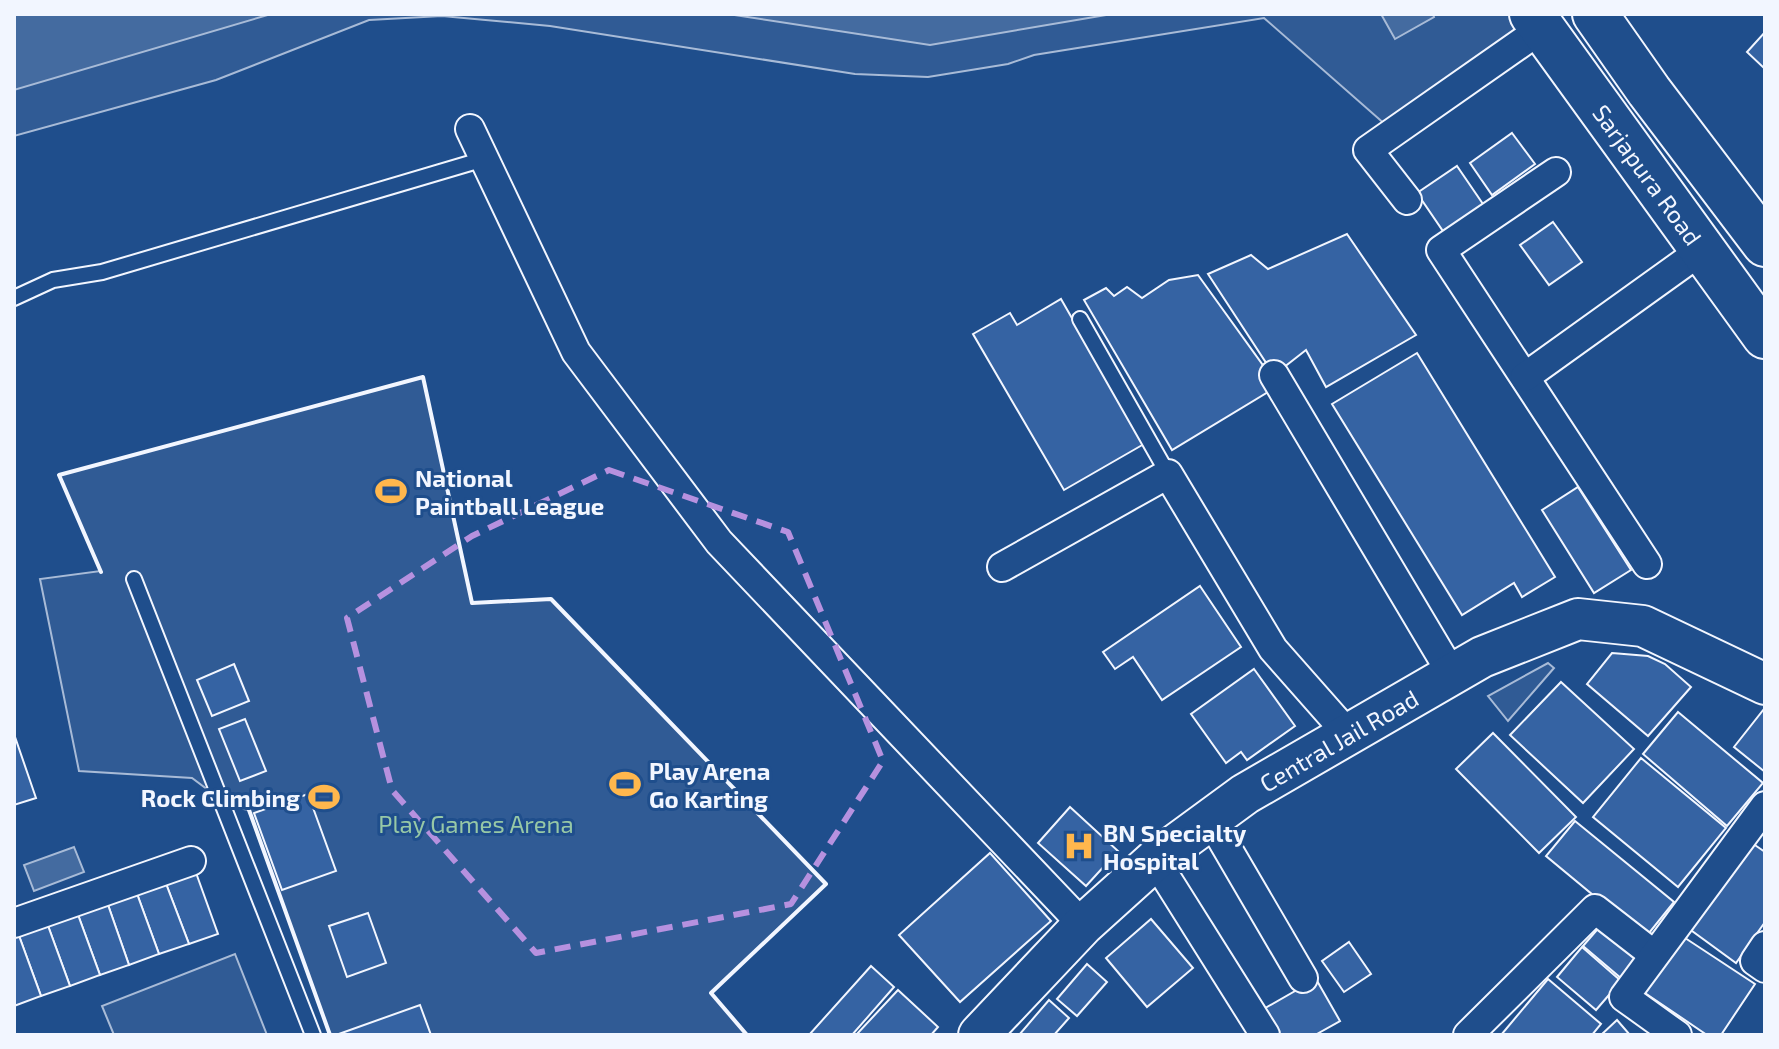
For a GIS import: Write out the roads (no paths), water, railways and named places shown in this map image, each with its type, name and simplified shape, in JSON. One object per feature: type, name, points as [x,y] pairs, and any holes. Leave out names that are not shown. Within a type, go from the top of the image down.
[{"type":"main road","name":"Sarjapura Road","points":[[1595,14],[1649,91],[1754,222]]},
{"type":"main road","name":"Sarjapura Road","points":[[1536,21],[1635,153],[1765,336]]},
{"type":"main road","name":"Central Jail Road","points":[[979,1035],[1083,925],[1155,860],[1245,794],[1482,657],[1578,619],[1643,626],[1765,684]]},
{"type":"street","points":[[1407,200],[1368,150],[1536,21]]},
{"type":"street","points":[[470,129],[576,352],[719,542],[1083,925]]},
{"type":"street","points":[[1556,172],[1441,250],[1647,564]]},
{"type":"street","points":[[1525,377],[1702,250]]},
{"type":"street","points":[[1274,375],[1452,674]]},
{"type":"street","points":[[1002,567],[1168,474],[1273,649],[1348,734]]},
{"type":"street","points":[[1677,1035],[1624,997],[1653,954],[1763,814]]},
{"type":"street","points":[[1210,819],[1303,978]]},
{"type":"street","points":[[1155,860],[1265,1035]]},
{"type":"street","points":[[14,923],[191,861]]},
{"type":"street","points":[[1468,1035],[1595,909],[1653,954]]},
{"type":"street","points":[[1765,946],[1755,961],[1765,968]]},
{"type":"lane","points":[[14,298],[53,280],[102,272],[484,159]]},
{"type":"lane","points":[[1080,319],[1168,474]]},
{"type":"lane","points":[[134,579],[313,1035]]},
{"type":"place","name":"National Paintball League","points":[[391,491]]},
{"type":"place","name":"Play Arena Go Karting","points":[[625,784]]},
{"type":"place","name":"Rock Climbing","points":[[324,797]]},
{"type":"place","name":"BN Specialty Hospital","points":[[1079,846]]},
{"type":"park label","name":"Play Games Arena","points":[[476,823]]}]
